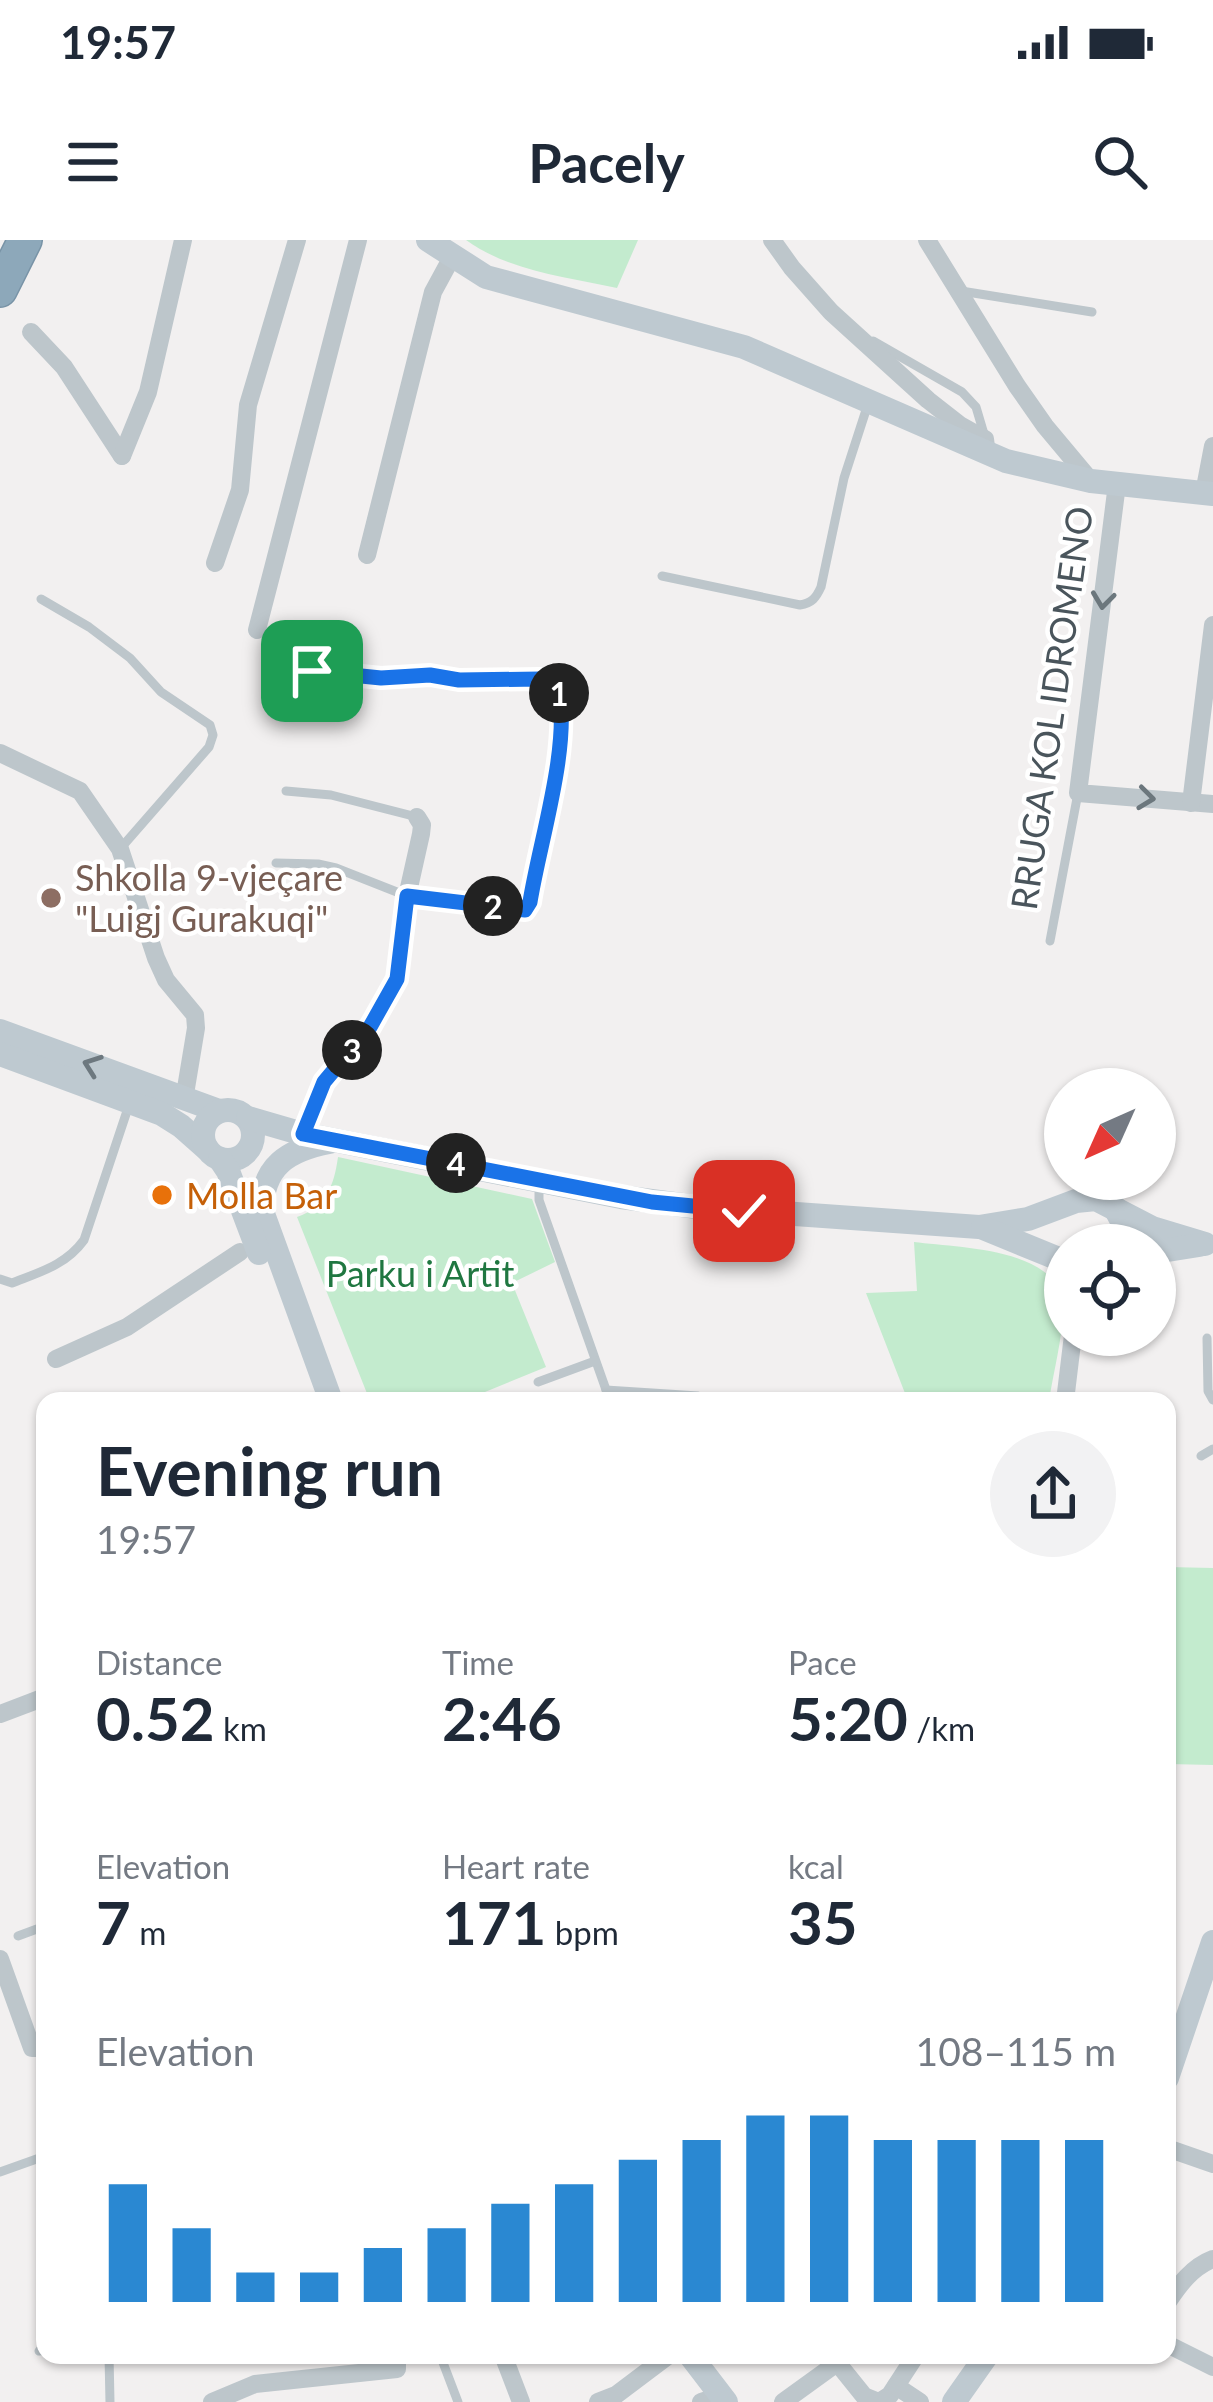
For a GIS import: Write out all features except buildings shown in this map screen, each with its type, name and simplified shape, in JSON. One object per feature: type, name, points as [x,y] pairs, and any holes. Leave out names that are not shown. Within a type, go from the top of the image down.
[{"type":"highway","points":[[0,269],[22,240]]},
{"type":"highway","points":[[0,290],[22,240]]},
{"type":"main road","points":[[428,240],[486,277],[745,347],[868,404],[1049,473],[1209,494]]},
{"type":"main road","points":[[0,1031],[184,1100],[303,1134],[652,1202],[979,1227],[1028,1219],[1076,1201],[1096,1199],[1152,1228],[1209,1245]]},
{"type":"main road","points":[[0,1054],[173,1120],[231,1153],[303,1134]]},
{"type":"main road","points":[[219,1111],[203,1134],[231,1153],[247,1174],[328,1392]]},
{"type":"main road","points":[[231,1153],[253,1127],[248,1118]]},
{"type":"main road","points":[[262,1211],[266,1182],[277,1166],[297,1150],[337,1140]]},
{"type":"main road","points":[[231,1153],[240,1202],[312,1392]]},
{"type":"main road","points":[[1056,1224],[1067,1206]]},
{"type":"main road","points":[[1114,1208],[1123,1224]]},
{"type":"main road","points":[[979,1227],[1044,1253]]},
{"type":"main road","points":[[1176,1249],[1209,1245]]},
{"type":"main road","points":[[1176,2032],[1213,1942]]},
{"type":"main road","points":[[679,2364],[711,2402]]},
{"type":"main road","points":[[694,2364],[711,2402]]},
{"type":"main road","points":[[954,2402],[981,2364]]},
{"type":"street","points":[[31,332],[64,367],[122,456],[148,392],[183,240]]},
{"type":"street","points":[[214,563],[240,490],[248,405],[297,240]]},
{"type":"street","points":[[257,630],[358,240]]},
{"type":"street","points":[[772,240],[830,312],[986,447]]},
{"type":"street","points":[[927,240],[1017,386],[1090,481]]},
{"type":"street","points":[[367,555],[433,292],[452,257]]},
{"type":"street","points":[[1209,494],[1213,446]]},
{"type":"street","name":"RRUGA KOL IDROMENO","points":[[1078,793],[1117,484]]},
{"type":"street","points":[[1191,803],[1213,625]]},
{"type":"street","points":[[312,671],[381,678],[540,679],[559,689],[562,705],[556,768],[525,910],[407,896]]},
{"type":"street","points":[[0,752],[80,791],[120,848],[156,958],[166,980],[195,1016],[184,1100]]},
{"type":"street","points":[[1078,793],[1213,804]]},
{"type":"street","points":[[303,1134],[324,1082],[370,1027],[397,979],[407,896],[421,834],[417,817]]},
{"type":"street","points":[[56,1359],[127,1327],[239,1252]]},
{"type":"street","points":[[1066,1392],[1070,1356]]},
{"type":"street","points":[[0,1714],[36,1700]]},
{"type":"street","points":[[0,1959],[36,2041]]},
{"type":"street","points":[[1176,2151],[1213,2164]]},
{"type":"street","points":[[1176,2291],[1200,2264],[1213,2259]]},
{"type":"street","points":[[1176,2348],[1213,2367]]},
{"type":"street","points":[[212,2402],[255,2384],[397,2369],[397,2364]]},
{"type":"street","points":[[506,2364],[521,2402]]},
{"type":"street","points":[[611,2400],[660,2364]]},
{"type":"street","points":[[783,2402],[828,2364]]},
{"type":"street","points":[[838,2364],[871,2400],[886,2399],[910,2364]]},
{"type":"street","points":[[896,2386],[920,2402]]},
{"type":"lane","points":[[958,291],[1091,312]]},
{"type":"lane","points":[[662,576],[809,604],[821,587],[844,478],[868,404]]},
{"type":"lane","points":[[40,599],[130,658],[161,692],[210,725],[209,747],[120,848]]},
{"type":"lane","points":[[286,791],[332,795],[417,817]]},
{"type":"lane","name":"RRUGA KOL IDROMENO","points":[[1050,941],[1078,793]]},
{"type":"lane","points":[[276,863],[336,868],[407,896]]},
{"type":"lane","points":[[0,1280],[12,1283],[61,1263],[84,1240],[123,1100]]},
{"type":"lane","points":[[539,1179],[539,1200],[607,1392]]},
{"type":"lane","points":[[1207,1338],[1208,1391],[1213,1400]]},
{"type":"lane","points":[[538,1382],[595,1361]]},
{"type":"lane","points":[[1202,1456],[1213,1449]]},
{"type":"lane","points":[[18,1936],[36,1929]]},
{"type":"lane","points":[[0,2172],[36,2159]]},
{"type":"lane","points":[[109,2364],[110,2402]]},
{"type":"lane","points":[[444,2364],[458,2402]]},
{"type":"green space","points":[[466,240],[638,240],[617,288],[519,266]]},
{"type":"green space","name":"Parku i Artit","points":[[338,1157],[532,1199],[555,1262],[512,1283],[546,1367],[485,1392],[366,1392],[297,1217],[315,1207],[334,1177]]},
{"type":"green space","points":[[914,1242],[980,1249],[1027,1262],[1044,1272],[1044,1356],[1058,1356],[1051,1392],[904,1392],[866,1293],[917,1291]]},
{"type":"green space","points":[[1176,1567],[1213,1568],[1213,1765],[1176,1764]]},
{"type":"place","name":"Shkolla 9-vjeçare \"Luigj Gurakuqi\"","points":[[51,898]]},
{"type":"place","name":"Molla Bar","points":[[162,1195]]},
{"type":"route","points":[[312,671],[381,678],[540,679],[559,689],[562,705],[556,768],[530,902],[525,910],[407,896],[397,979],[370,1027],[324,1082],[303,1134],[652,1202],[744,1211]]}]
